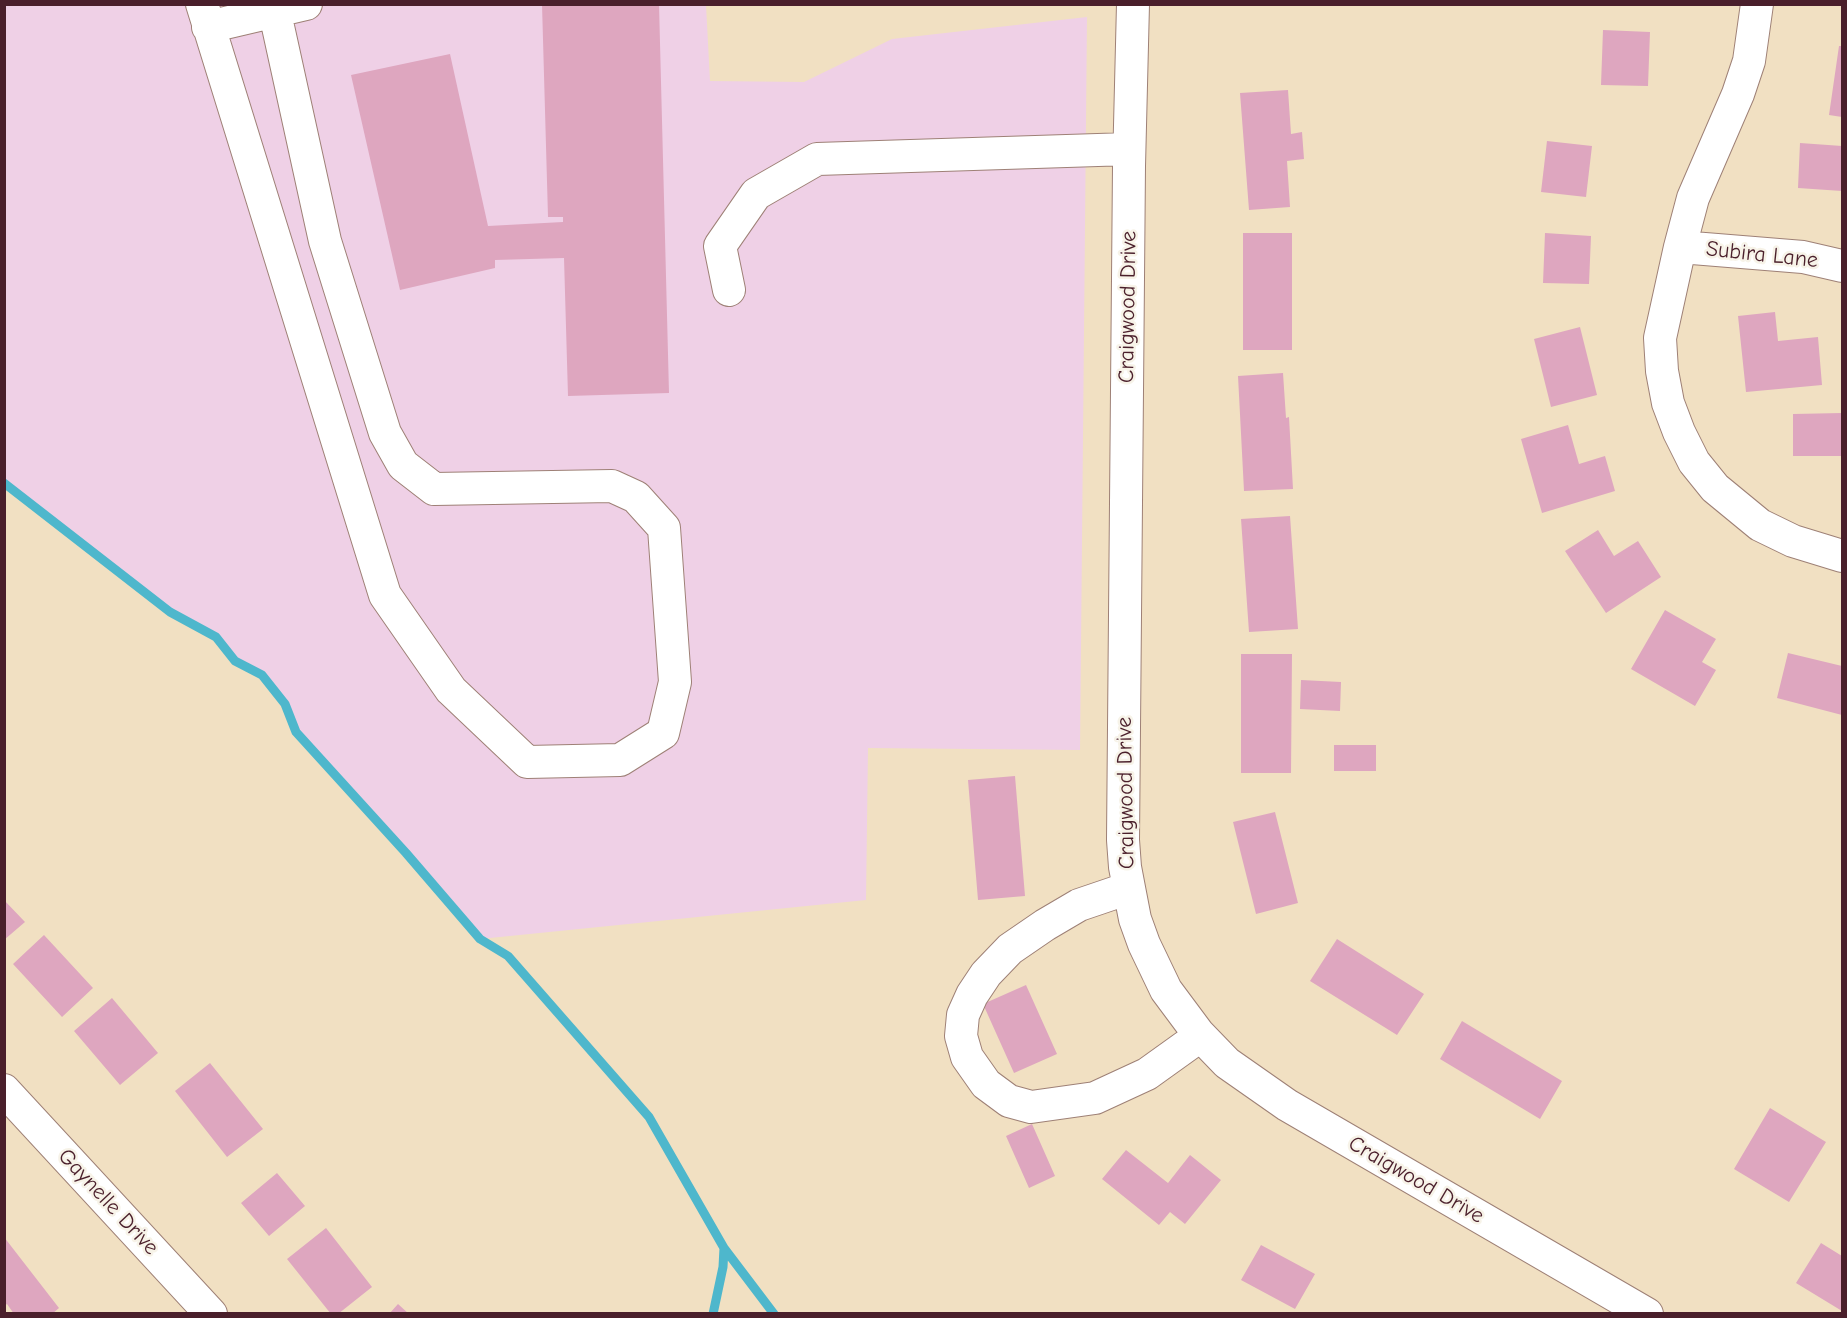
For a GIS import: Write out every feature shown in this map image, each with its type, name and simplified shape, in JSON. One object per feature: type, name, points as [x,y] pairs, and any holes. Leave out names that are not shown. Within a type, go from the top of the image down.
[{"type":"street","points":[[275,13],[325,241],[385,433],[403,465],[434,489],[612,486],[636,497],[664,528],[675,682],[663,733],[620,760],[527,762],[451,690],[386,595],[205,16],[275,13],[306,4]]},
{"type":"street","name":"Craigwood Drive","points":[[1132,4],[1123,829],[1125,867],[1135,919],[1144,944],[1166,990],[1200,1036],[1227,1062],[1287,1105],[1647,1314]]},
{"type":"street","points":[[1757,4],[1749,61],[1738,94],[1693,198],[1680,247],[1660,338],[1662,371],[1668,403],[1679,432],[1694,462],[1716,488],[1760,525],[1793,541],[1842,556]]},
{"type":"street","points":[[729,290],[720,246],[756,194],[817,159],[1129,149]]},
{"type":"street","name":"Subira Lane","points":[[1680,247],[1803,257],[1842,266]]},
{"type":"street","points":[[1129,888],[1079,905],[1045,925],[1010,949],[986,974],[972,995],[963,1015],[961,1036],[967,1057],[986,1084],[1008,1101],[1031,1107],[1095,1098],[1147,1074],[1200,1036]]},
{"type":"street","name":"Gaynelle Drive","points":[[10,1106],[212,1314]]},
{"type":"shaded area","points":[[4,5],[706,5],[710,81],[804,82],[892,39],[1087,17],[1080,750],[868,748],[866,900],[480,939],[406,853],[296,732],[285,704],[262,675],[235,661],[216,637],[170,612],[5,484]]},
{"type":"building","points":[[542,4],[659,4],[669,393],[568,396],[564,258],[495,260],[495,268],[400,290],[351,75],[450,54],[488,226],[563,222],[563,217],[548,217]]},
{"type":"building","points":[[1603,30],[1650,32],[1648,86],[1601,85]]},
{"type":"building","points":[[1839,46],[1842,46],[1842,117],[1829,115]]},
{"type":"building","points":[[1288,90],[1291,134],[1302,132],[1304,159],[1287,161],[1290,207],[1249,210],[1240,93]]},
{"type":"building","points":[[1547,141],[1592,146],[1586,197],[1541,192]]},
{"type":"building","points":[[1800,143],[1842,146],[1842,191],[1798,188]]},
{"type":"building","points":[[1243,233],[1292,233],[1292,350],[1243,350]]},
{"type":"building","points":[[1545,233],[1591,236],[1589,284],[1543,283]]},
{"type":"building","points":[[1775,312],[1778,341],[1818,337],[1822,385],[1746,392],[1738,316]]},
{"type":"building","points":[[1580,327],[1597,395],[1551,407],[1534,339]]},
{"type":"building","points":[[1283,373],[1286,418],[1289,417],[1293,489],[1244,491],[1238,376]]},
{"type":"building","points":[[1842,413],[1842,456],[1793,456],[1793,414]]},
{"type":"building","points":[[1568,425],[1579,464],[1605,456],[1615,491],[1542,513],[1521,439]]},
{"type":"building","points":[[1290,516],[1298,629],[1249,632],[1241,519]]},
{"type":"building","points":[[1598,530],[1614,556],[1638,541],[1661,577],[1606,613],[1565,551]]},
{"type":"building","points":[[1665,610],[1716,639],[1702,662],[1716,670],[1695,706],[1631,669]]},
{"type":"building","points":[[1788,653],[1842,666],[1842,715],[1777,698]]},
{"type":"building","points":[[1241,654],[1292,654],[1291,773],[1241,773]]},
{"type":"building","points":[[1301,680],[1341,682],[1340,711],[1300,709]]},
{"type":"building","points":[[1334,745],[1376,745],[1376,771],[1334,771]]},
{"type":"building","points":[[1015,776],[1025,896],[978,900],[968,780]]},
{"type":"building","points":[[1275,812],[1298,903],[1256,914],[1233,822]]},
{"type":"building","points":[[4,900],[25,922],[4,940]]},
{"type":"building","points":[[44,935],[93,988],[62,1017],[13,964]]},
{"type":"building","points":[[1337,939],[1424,994],[1397,1035],[1310,981]]},
{"type":"building","points":[[1026,985],[1057,1054],[1014,1073],[983,1004]]},
{"type":"building","points":[[112,998],[158,1053],[120,1085],[74,1031]]},
{"type":"building","points":[[1462,1021],[1562,1081],[1540,1119],[1440,1059]]},
{"type":"building","points":[[210,1063],[263,1129],[227,1157],[175,1091]]},
{"type":"building","points":[[1770,1108],[1826,1142],[1789,1202],[1734,1169]]},
{"type":"building","points":[[1032,1124],[1055,1176],[1029,1188],[1006,1136]]},
{"type":"building","points":[[1126,1150],[1168,1183],[1190,1155],[1221,1180],[1185,1224],[1170,1212],[1159,1225],[1102,1179]]},
{"type":"building","points":[[277,1173],[305,1206],[269,1236],[241,1203]]},
{"type":"building","points":[[326,1228],[372,1287],[338,1314],[331,1314],[287,1259]]},
{"type":"building","points":[[4,1237],[59,1308],[52,1314],[14,1314],[7,1304],[4,1306]]},
{"type":"building","points":[[1821,1243],[1842,1256],[1842,1311],[1796,1283]]},
{"type":"building","points":[[1261,1245],[1315,1274],[1295,1309],[1241,1280]]},
{"type":"building","points":[[398,1304],[409,1314],[389,1314]]},
{"type":"waterway","points":[[4,483],[170,612],[216,637],[235,661],[262,675],[285,704],[296,732],[406,853],[480,939],[508,956],[649,1117],[724,1248],[774,1314]]},
{"type":"waterway","points":[[713,1314],[723,1267],[724,1248]]}]
